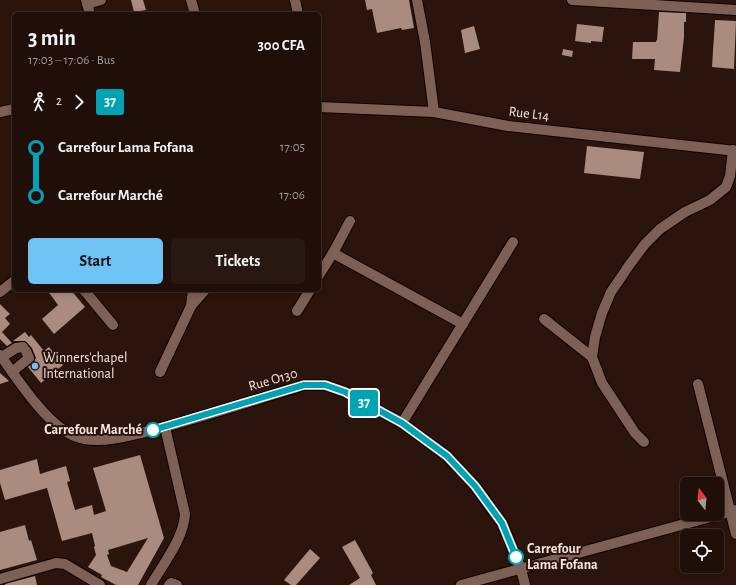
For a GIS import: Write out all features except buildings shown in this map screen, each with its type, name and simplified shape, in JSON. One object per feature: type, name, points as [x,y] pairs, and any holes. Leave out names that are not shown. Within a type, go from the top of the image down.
[{"type":"street","points":[[88,6],[101,0]]},
{"type":"street","points":[[191,0],[194,12]]},
{"type":"street","points":[[295,0],[298,12]]},
{"type":"street","points":[[417,0],[434,112]]},
{"type":"street","points":[[572,0],[736,10]]},
{"type":"street","name":"Rue L14","points":[[321,107],[434,112],[508,126],[734,151]]},
{"type":"street","points":[[0,112],[12,109]]},
{"type":"street","points":[[644,442],[635,433],[602,383],[592,357],[595,337],[602,312],[611,292],[645,244],[660,229],[685,212],[710,200],[726,187],[730,176],[734,151]]},
{"type":"street","points":[[321,272],[350,221]]},
{"type":"street","points":[[402,423],[514,242]]},
{"type":"street","points":[[333,253],[463,324]]},
{"type":"street","points":[[0,292],[12,283]]},
{"type":"street","points":[[86,292],[113,325]]},
{"type":"street","points":[[191,306],[193,292]]},
{"type":"street","points":[[160,372],[191,306],[203,292]]},
{"type":"street","points":[[297,311],[309,292]]},
{"type":"street","points":[[544,319],[592,357]]},
{"type":"street","points":[[1,356],[16,348],[24,349],[29,358],[12,372]]},
{"type":"street","name":"Rue O130","points":[[1,356],[50,419],[64,430],[80,438],[97,440],[104,440],[165,427],[304,385],[325,385],[345,392],[402,423],[447,456],[475,486],[502,523],[521,569],[525,585]]},
{"type":"street","points":[[698,384],[733,511],[736,534]]},
{"type":"street","points":[[151,585],[179,537],[184,524],[185,514],[165,427]]},
{"type":"street","points":[[461,585],[733,511]]},
{"type":"street","points":[[0,579],[56,563],[65,564],[100,585]]},
{"type":"street","points":[[168,585],[171,583],[177,585]]},
{"type":"bus line","name":"37","points":[[153,430],[304,385],[325,385],[345,392],[402,423],[447,456],[475,486],[502,523],[516,557]]},
{"type":"place","name":"Winners'chapel International","points":[[35,366]]},
{"type":"place","name":"Carrefour Marché","points":[[153,430]]},
{"type":"place","name":"Carrefour Lama Fofana","points":[[516,557]]}]
